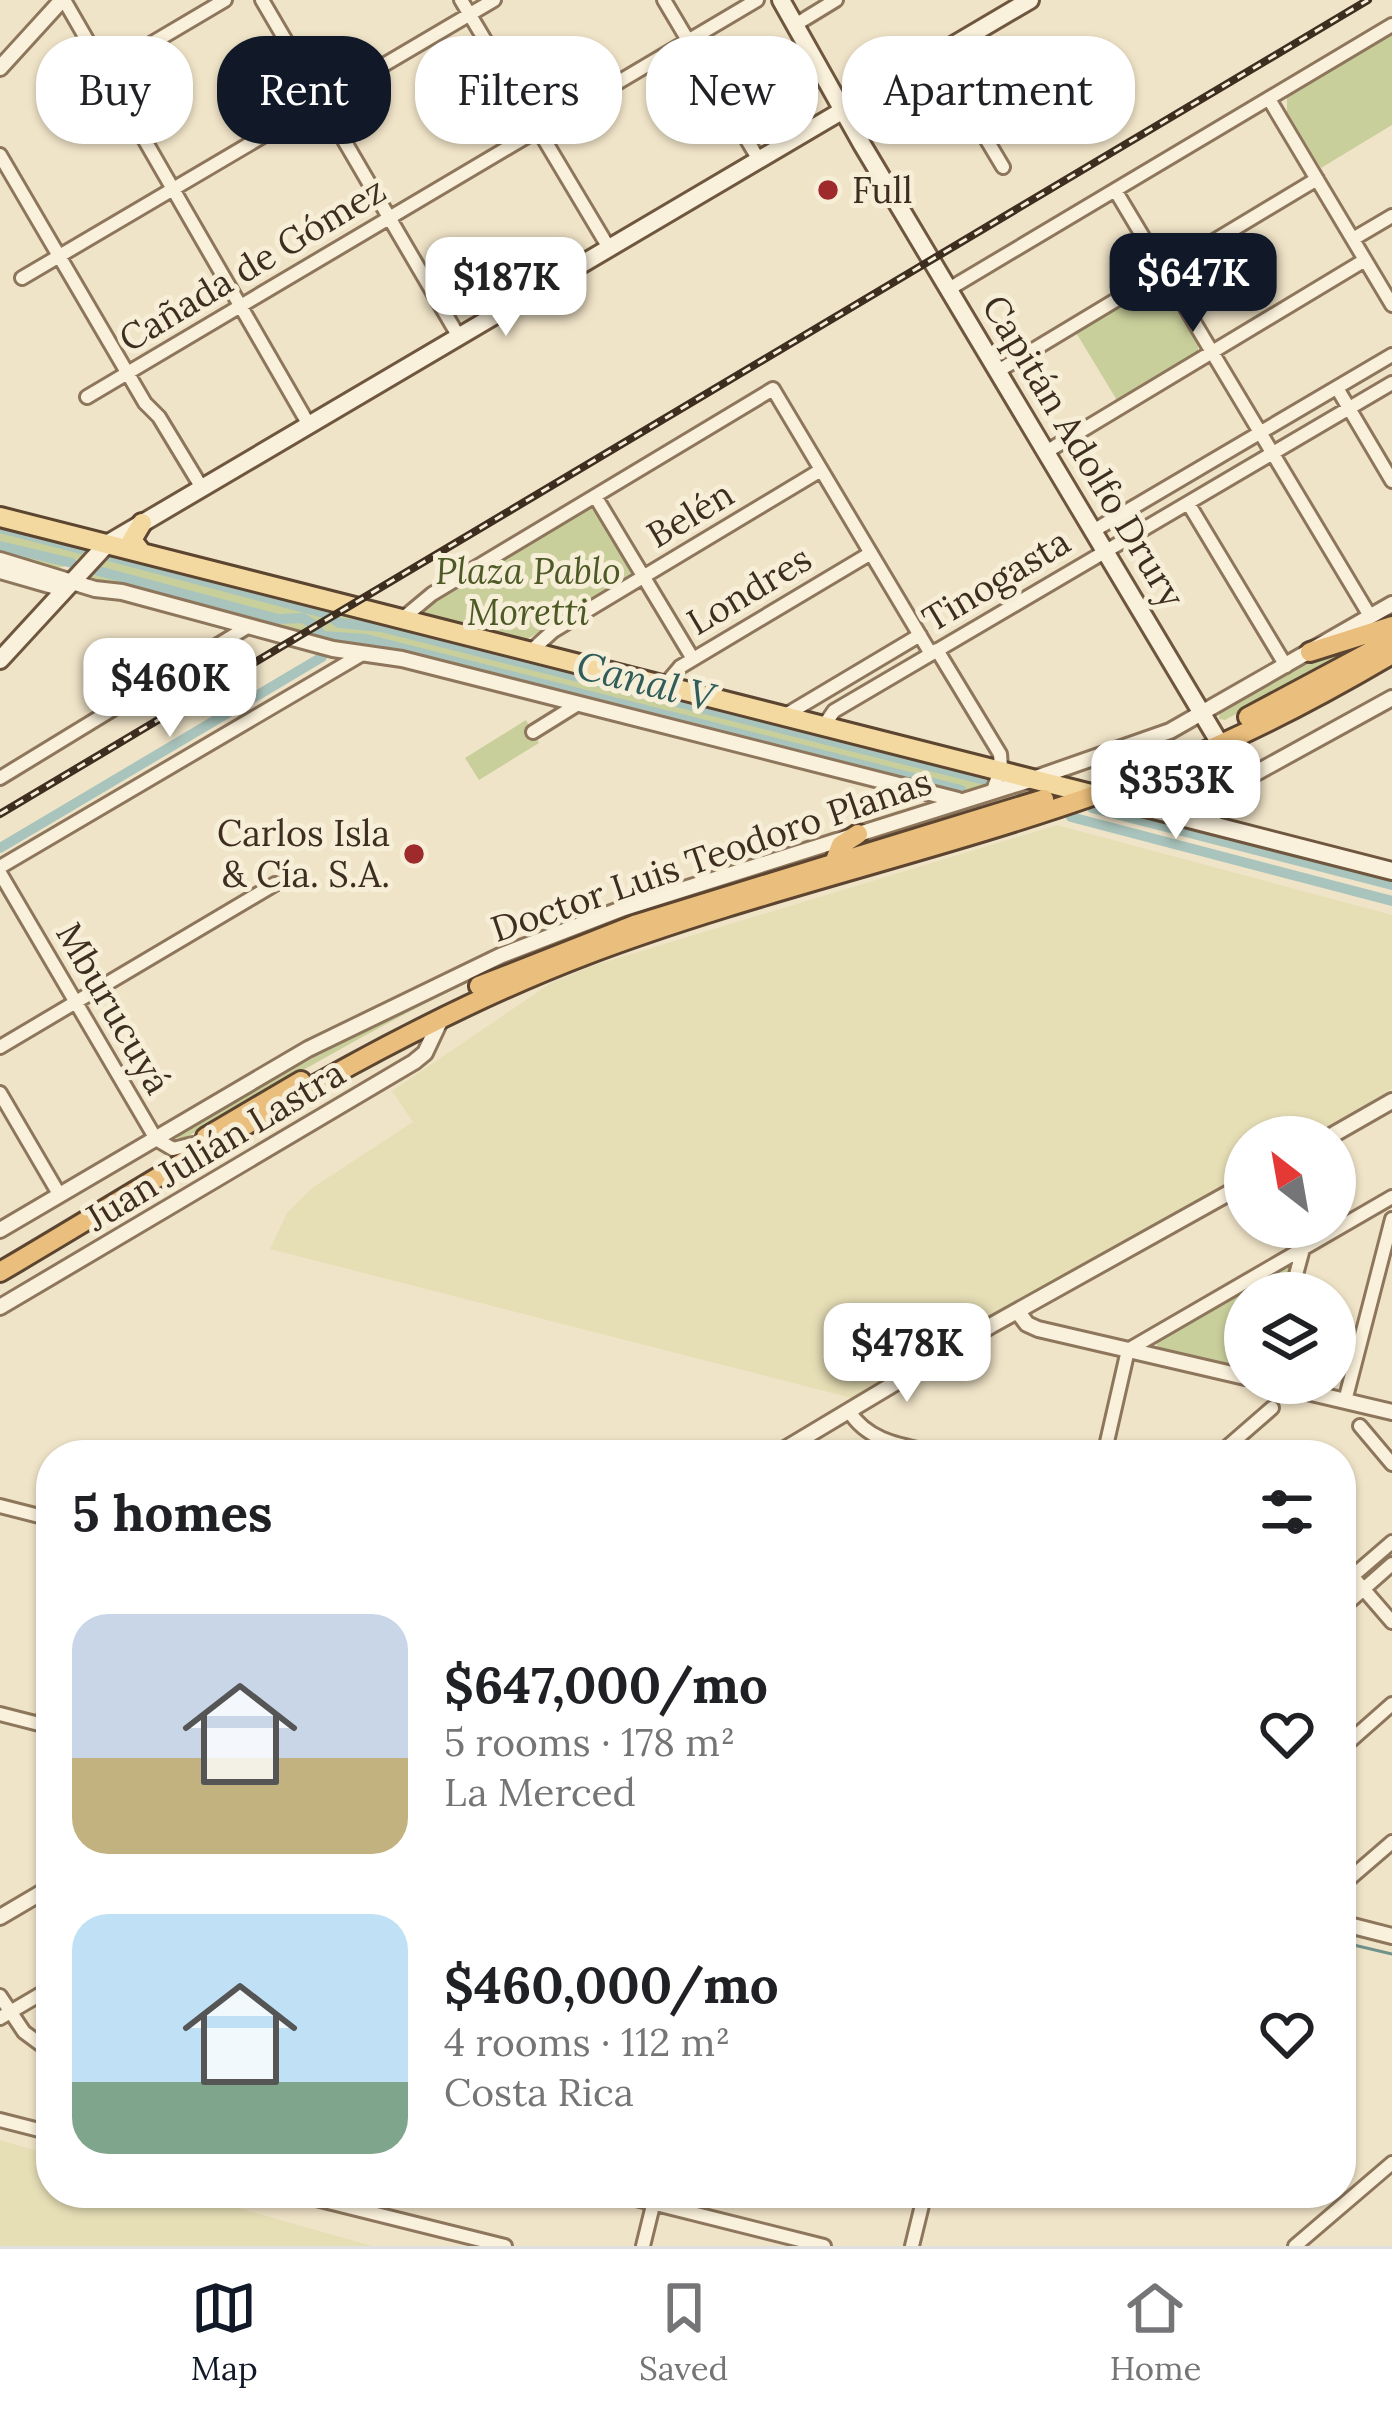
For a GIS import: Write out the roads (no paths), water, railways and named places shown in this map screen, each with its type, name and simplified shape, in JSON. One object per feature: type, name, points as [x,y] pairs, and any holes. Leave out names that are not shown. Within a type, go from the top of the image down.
[{"type":"highway","points":[[1310,652],[1392,626]]},
{"type":"highway","points":[[0,1272],[442,1017],[620,943],[1095,795],[1217,739],[1392,640]]},
{"type":"highway","points":[[0,1258],[406,1022],[526,964],[637,924],[1073,790],[1217,739],[1306,703],[1392,654]]},
{"type":"highway","points":[[834,863],[841,845],[858,834]]},
{"type":"main road","name":"Capitán Adolfo Drury","points":[[781,0],[842,108]]},
{"type":"main road","points":[[966,36],[1021,2]]},
{"type":"main road","points":[[0,659],[107,544],[842,111]]},
{"type":"main road","name":"Capitán Adolfo Drury","points":[[863,144],[1217,739]]},
{"type":"main road","points":[[0,517],[784,716],[996,782],[1030,780],[1392,871]]},
{"type":"main road","points":[[142,523],[132,540],[142,553]]},
{"type":"main road","points":[[1216,826],[1204,810],[1226,763],[1217,739]]},
{"type":"street","points":[[0,68],[63,0],[84,36]]},
{"type":"street","points":[[164,36],[225,0]]},
{"type":"street","points":[[262,0],[283,36]]},
{"type":"street","points":[[461,0],[483,36]]},
{"type":"street","points":[[391,60],[494,0]]},
{"type":"street","points":[[664,0],[685,36]]},
{"type":"street","name":"Cañada de Gómez","points":[[697,36],[758,0]]},
{"type":"street","points":[[794,25],[836,0]]},
{"type":"street","points":[[949,289],[1392,26]]},
{"type":"street","points":[[1269,99],[1392,305]]},
{"type":"street","points":[[147,144],[309,425]]},
{"type":"street","points":[[22,278],[249,144]]},
{"type":"street","points":[[346,144],[459,337]]},
{"type":"street","name":"Cañada de Gómez","points":[[88,397],[514,144]]},
{"type":"street","points":[[546,144],[609,248]]},
{"type":"street","points":[[749,144],[759,160]]},
{"type":"street","points":[[989,144],[1003,167]]},
{"type":"street","points":[[0,155],[128,373],[202,488]]},
{"type":"street","points":[[998,371],[1317,179]]},
{"type":"street","points":[[1115,190],[1370,616]]},
{"type":"street","points":[[1353,239],[1392,216]]},
{"type":"street","points":[[1046,452],[1365,260]]},
{"type":"street","name":"Tinogasta","points":[[1093,531],[1392,356]]},
{"type":"street","name":"Tinogasta","points":[[823,727],[834,711],[1392,383]]},
{"type":"street","points":[[1337,388],[1392,481]]},
{"type":"street","points":[[402,619],[424,599],[773,389],[920,635],[998,751],[996,782]]},
{"type":"street","name":"Belén","points":[[531,651],[553,631],[821,470]]},
{"type":"street","points":[[595,496],[693,659]]},
{"type":"street","points":[[1188,502],[1286,666]]},
{"type":"street","name":"Londres","points":[[664,686],[693,659],[871,553]]},
{"type":"street","points":[[0,560],[67,585]]},
{"type":"street","points":[[0,572],[395,657],[963,801]]},
{"type":"street","points":[[1030,780],[1160,735],[1202,715],[1392,604]]},
{"type":"street","points":[[0,778],[249,626]]},
{"type":"street","name":"Tinogasta","points":[[784,716],[920,635]]},
{"type":"street","points":[[0,870],[364,653]]},
{"type":"street","points":[[1150,808],[1192,789],[1213,788],[1254,774],[1392,698]]},
{"type":"street","points":[[533,732],[578,704]]},
{"type":"street","points":[[1070,766],[1060,778],[1073,790]]},
{"type":"street","name":"Doctor Luis Teodoro Planas","points":[[0,1230],[331,1037],[540,939],[963,801],[996,782]]},
{"type":"street","points":[[916,790],[924,802],[918,815]]},
{"type":"street","name":"Mburucuyá","points":[[0,870],[155,1137],[168,1149],[193,1144]]},
{"type":"street","points":[[0,1047],[275,884]]},
{"type":"street","name":"Juan Julián Lastra","points":[[0,1307],[414,1062],[425,1053],[442,1017]]},
{"type":"street","points":[[0,1093],[59,1194]]},
{"type":"street","points":[[1356,1124],[1389,1109]]},
{"type":"street","points":[[801,1440],[1224,1196]]},
{"type":"street","points":[[1107,1440],[1128,1350],[1392,1197]]},
{"type":"street","points":[[1356,1361],[1392,1219]]},
{"type":"street","points":[[1297,1272],[1303,1249]]},
{"type":"street","points":[[1018,1312],[1032,1327],[1224,1372]]},
{"type":"street","points":[[1356,1403],[1392,1412]]},
{"type":"street","points":[[1235,1440],[1272,1408]]},
{"type":"street","points":[[849,1411],[877,1440]]},
{"type":"street","points":[[1360,1426],[1392,1464]]},
{"type":"street","points":[[0,1506],[36,1515]]},
{"type":"street","points":[[1356,1573],[1392,1542]]},
{"type":"street","points":[[1356,1596],[1392,1564]]},
{"type":"street","points":[[1356,1585],[1392,1622]]},
{"type":"street","points":[[1356,1736],[1392,1704]]},
{"type":"street","points":[[0,1714],[36,1723]]},
{"type":"street","points":[[1356,1873],[1392,1842]]},
{"type":"street","points":[[0,1917],[36,1896]]},
{"type":"street","points":[[1356,1928],[1392,1936]]},
{"type":"street","points":[[0,1996],[5,2015],[36,2042]]},
{"type":"street","points":[[5,2015],[36,1997]]},
{"type":"street","points":[[0,2120],[36,2129]]},
{"type":"street","points":[[1356,2193],[1392,2163]]},
{"type":"street","points":[[352,2208],[505,2246]]},
{"type":"street","points":[[643,2246],[652,2208]]},
{"type":"street","points":[[690,2208],[824,2246]]},
{"type":"street","points":[[912,2246],[922,2208]]},
{"type":"street","points":[[1294,2246],[1339,2208]]},
{"type":"waterway","points":[[0,528],[81,549]]},
{"type":"waterway","name":"Canal V","points":[[0,546],[72,563]]},
{"type":"waterway","points":[[104,555],[331,615]]},
{"type":"waterway","name":"Canal V","points":[[91,569],[278,619],[303,618],[314,625]]},
{"type":"waterway","points":[[334,619],[985,780]]},
{"type":"waterway","name":"Canal V","points":[[316,629],[323,636],[366,639],[961,790]]},
{"type":"waterway","points":[[0,848],[322,657]]},
{"type":"waterway","points":[[1092,808],[1392,885]]},
{"type":"waterway","name":"Canal V","points":[[1071,817],[1392,901]]},
{"type":"waterway","points":[[1356,1946],[1392,1954]]},
{"type":"railway","points":[[0,814],[1368,0]]},
{"type":"place","name":"Full","points":[[828,190]]},
{"type":"place","name":"Carlos Isla & Cía. S.A.","points":[[414,854]]},
{"type":"park label","name":"Plaza Pablo Moretti","points":[[528,592]]}]
